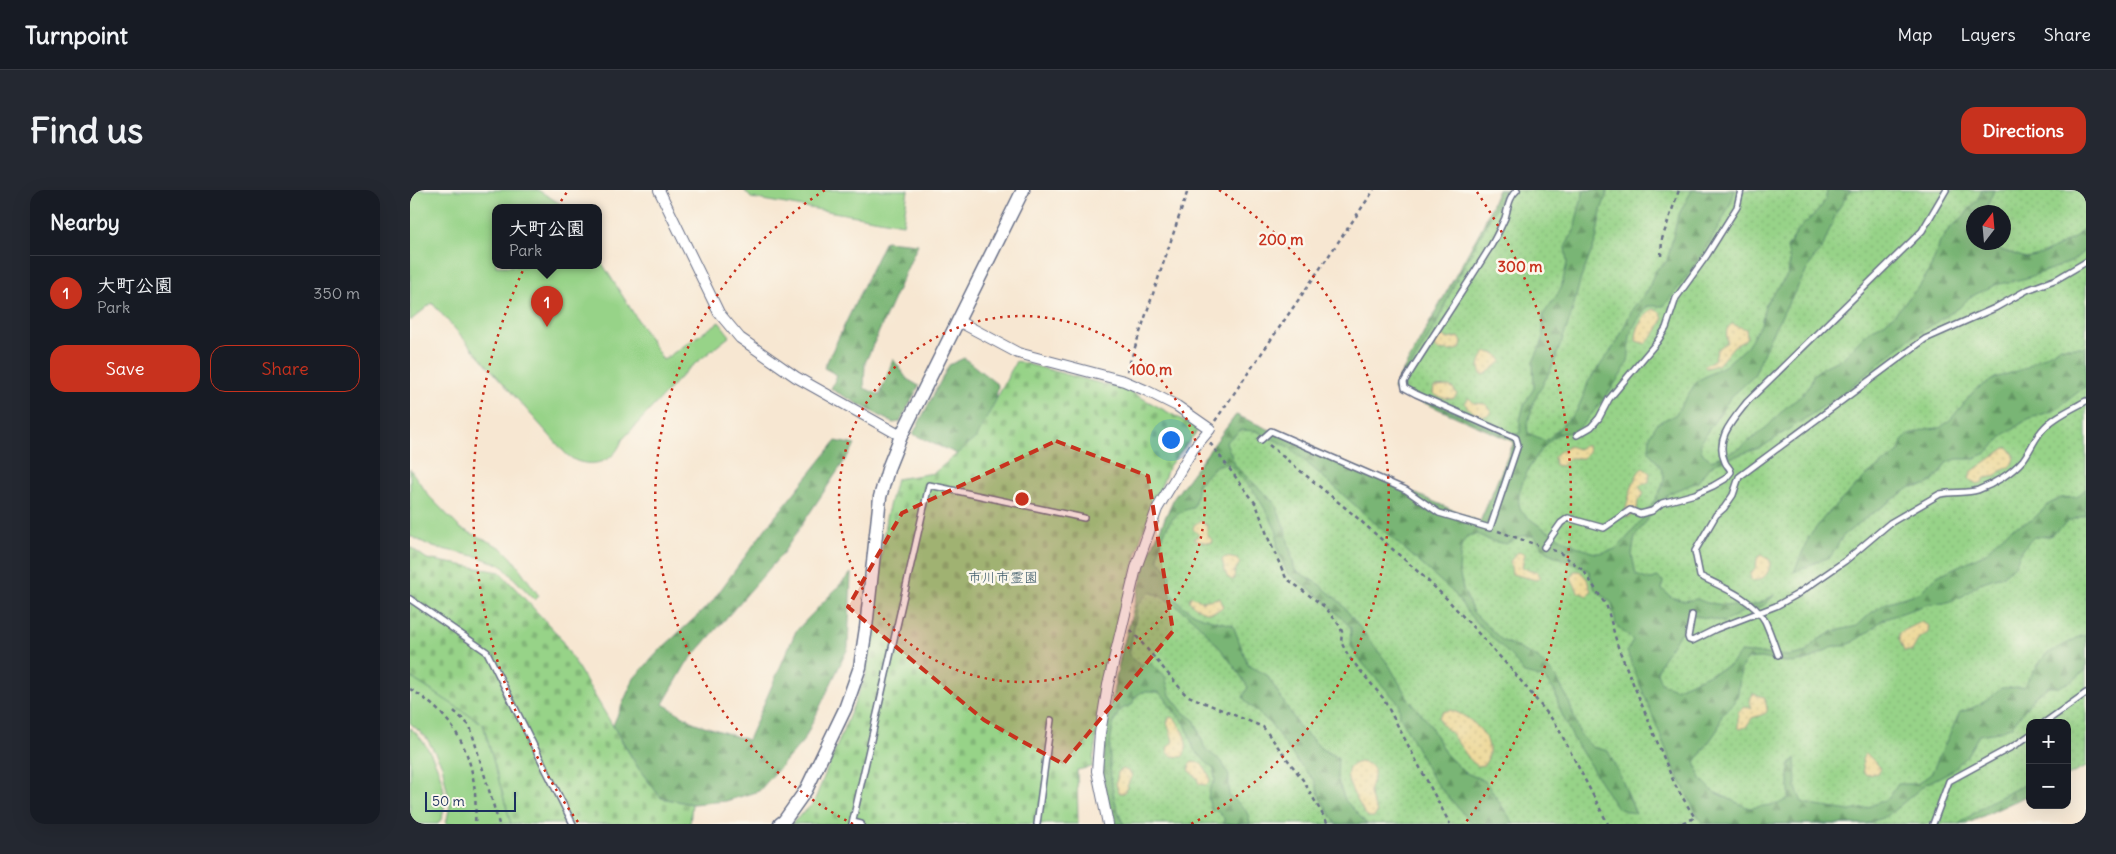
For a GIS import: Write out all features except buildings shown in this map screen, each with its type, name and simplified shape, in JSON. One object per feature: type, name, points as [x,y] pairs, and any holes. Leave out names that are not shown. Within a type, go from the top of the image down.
[{"type":"street","points":[[659,190],[719,313],[740,338],[796,377],[901,436]]},
{"type":"street","points":[[780,824],[806,790],[845,709],[860,667],[880,497],[889,466],[901,436],[1023,190]]},
{"type":"street","points":[[958,321],[1018,353],[1124,381],[1178,406],[1207,432],[1193,448],[1157,509],[1136,568],[1108,685],[1097,771],[1108,824]]},
{"type":"lane","points":[[1261,440],[1271,431],[1406,490],[1439,512],[1490,528],[1518,445],[1516,438],[1404,388],[1404,382],[1457,297],[1468,285],[1504,219],[1512,194],[1517,190]]},
{"type":"lane","points":[[1577,435],[1591,427],[1599,418],[1609,399],[1657,342],[1666,328],[1676,298],[1708,254],[1737,207],[1741,190]]},
{"type":"lane","points":[[1544,548],[1561,523],[1568,518],[1604,528],[1630,510],[1640,514],[1652,511],[1662,503],[1695,494],[1725,479],[1731,472],[1731,468],[1725,463],[1723,445],[1725,430],[1741,409],[1922,231],[1946,190]]},
{"type":"lane","points":[[1778,655],[1765,621],[1758,612],[1736,594],[1700,576],[1695,551],[1716,515],[1724,508],[1733,495],[1738,477],[1925,339],[1995,308],[2027,290],[2057,279],[2086,262]]},
{"type":"lane","points":[[1692,615],[1688,637],[1692,641],[1716,629],[1776,606],[1796,595],[1845,561],[1890,523],[1940,494],[1978,490],[2004,476],[2022,461],[2047,425],[2086,401]]},
{"type":"lane","points":[[861,824],[853,823],[929,485],[1084,518]]},
{"type":"lane","points":[[410,599],[487,652],[573,824]]},
{"type":"lane","points":[[2050,719],[2086,693]]},
{"type":"lane","points":[[1037,824],[1051,720]]},
{"type":"lane","points":[[1933,824],[1949,781],[2026,738]]},
{"type":"path","points":[[1124,381],[1188,190]]},
{"type":"path","points":[[1374,190],[1207,432],[1256,504],[1286,578],[1325,607],[1340,626],[1342,632],[1341,642],[1349,657],[1382,698],[1450,824]]},
{"type":"path","points":[[1660,256],[1662,239],[1680,190]]},
{"type":"path","points":[[1261,440],[1354,515],[1424,577],[1447,599],[1512,670],[1556,724],[1608,824]]},
{"type":"path","points":[[1490,528],[1558,552],[1584,570],[1607,607],[1618,647],[1676,785],[1695,818],[1678,824]]},
{"type":"path","points":[[1123,621],[1186,695],[1264,727],[1303,780],[1328,824]]},
{"type":"path","points":[[410,689],[428,701],[449,720],[457,732],[465,750],[476,788],[475,824]]},
{"type":"path","points":[[454,711],[470,726],[499,824]]},
{"type":"highlighted area","points":[[1056,441],[1148,476],[1173,631],[1063,764],[984,720],[848,607],[902,513]]},
{"type":"green space","points":[[410,190],[538,190],[561,204],[492,204],[492,269],[602,269],[602,263],[663,360],[719,322],[730,336],[687,370],[622,440],[616,452],[606,460],[587,463],[576,461],[566,454],[432,303],[410,321]]},
{"type":"green space","points":[[744,190],[908,190],[903,224],[751,198]]},
{"type":"green space","points":[[1498,190],[2086,190],[2086,767],[2071,774],[2071,719],[2026,719],[2026,796],[1966,824],[1112,824],[1102,772],[1109,713],[1121,654],[1147,559],[1174,498],[1236,415],[1480,522],[1514,442],[1393,389],[1483,226]]},
{"type":"green space","points":[[1498,190],[1505,190],[1452,289],[1436,325],[1402,381],[1401,389],[1508,436],[1520,433],[1520,420],[1524,405],[1534,388],[1533,362],[1543,340],[1543,315],[1561,289],[1567,263],[1565,247],[1575,229],[1584,190],[1608,190],[1601,211],[1596,240],[1580,281],[1571,316],[1553,365],[1534,401],[1527,426],[1528,433],[1546,441],[1576,412],[1588,382],[1617,342],[1633,308],[1648,290],[1655,271],[1667,261],[1678,216],[1692,190],[1735,190],[1731,203],[1715,234],[1683,281],[1664,306],[1647,306],[1635,324],[1630,336],[1628,362],[1610,390],[1580,427],[1575,431],[1559,434],[1550,440],[1536,458],[1523,480],[1519,502],[1521,510],[1526,515],[1556,536],[1596,553],[1613,550],[1620,545],[1652,505],[1663,485],[1664,478],[1661,468],[1649,452],[1650,436],[1657,423],[1675,415],[1697,381],[1726,365],[1747,346],[1761,324],[1765,305],[1788,274],[1790,261],[1787,248],[1800,228],[1821,207],[1827,190],[1851,190],[1837,211],[1822,249],[1813,259],[1770,337],[1754,376],[1731,397],[1701,441],[1702,453],[1712,460],[1740,448],[1768,426],[1785,408],[1800,397],[1810,385],[1813,375],[1823,367],[1842,359],[1870,330],[1883,324],[1895,314],[1921,284],[1931,267],[1940,242],[1948,230],[1966,213],[1966,250],[2001,250],[2026,258],[2040,255],[2074,238],[2086,226],[2086,249],[2073,261],[2027,278],[1995,285],[1970,297],[1959,308],[1908,340],[1839,396],[1762,447],[1715,463],[1698,482],[1669,493],[1635,537],[1632,554],[1636,575],[1649,580],[1657,577],[1663,581],[1662,589],[1671,597],[1683,601],[1697,599],[1707,603],[1745,607],[1760,603],[1776,594],[1763,606],[1744,611],[1724,622],[1692,615],[1661,662],[1657,672],[1661,683],[1675,689],[1729,666],[1741,652],[1789,656],[1805,653],[1816,641],[1834,631],[1857,626],[1871,613],[1888,602],[1919,593],[1937,576],[1986,553],[1996,541],[2012,528],[2032,520],[2049,504],[2061,498],[2077,497],[2086,488],[2086,515],[2069,521],[2050,536],[2034,537],[2023,548],[2014,567],[2004,575],[1980,583],[1963,596],[1945,603],[1928,604],[1882,620],[1870,631],[1846,646],[1834,646],[1809,660],[1793,663],[1760,658],[1748,659],[1741,668],[1738,694],[1732,705],[1722,714],[1718,729],[1695,762],[1701,779],[1714,792],[1749,808],[1778,804],[1789,798],[1789,765],[1795,758],[1796,788],[1802,802],[1850,811],[1866,808],[1889,798],[1898,784],[1917,784],[1931,774],[1960,712],[1982,703],[2001,688],[2023,687],[2045,655],[2086,635],[2086,670],[2073,680],[2059,687],[2048,687],[2035,696],[2012,726],[1999,732],[1979,735],[1966,757],[1951,771],[1926,784],[1887,816],[1866,824],[1705,824],[1698,817],[1671,762],[1627,652],[1633,640],[1616,625],[1612,603],[1595,590],[1589,571],[1546,552],[1534,536],[1521,536],[1506,544],[1491,541],[1477,534],[1467,536],[1461,546],[1459,570],[1463,589],[1473,612],[1502,640],[1538,658],[1556,677],[1568,699],[1580,734],[1592,747],[1608,751],[1636,814],[1617,808],[1573,738],[1560,710],[1555,692],[1544,678],[1524,673],[1513,658],[1470,616],[1454,593],[1289,447],[1256,431],[1241,430],[1226,442],[1236,467],[1275,503],[1285,529],[1295,570],[1320,585],[1340,602],[1389,665],[1409,700],[1429,723],[1445,753],[1464,772],[1485,781],[1514,824],[1472,824],[1432,778],[1400,716],[1399,704],[1364,665],[1350,645],[1351,628],[1322,598],[1287,573],[1277,548],[1277,532],[1269,516],[1256,494],[1229,464],[1217,465],[1198,484],[1193,508],[1178,514],[1167,527],[1158,559],[1170,574],[1168,590],[1189,611],[1205,618],[1233,625],[1248,665],[1267,675],[1300,728],[1322,749],[1338,758],[1337,778],[1345,800],[1367,824],[1336,824],[1320,798],[1315,781],[1296,760],[1270,723],[1247,703],[1243,697],[1248,687],[1218,645],[1179,608],[1165,598],[1150,592],[1138,604],[1129,655],[1141,666],[1150,663],[1165,676],[1170,695],[1183,712],[1195,721],[1205,749],[1222,762],[1229,776],[1229,796],[1246,811],[1250,824],[1224,824],[1224,818],[1217,811],[1211,810],[1208,795],[1215,781],[1214,770],[1194,750],[1185,723],[1170,707],[1165,698],[1158,692],[1142,692],[1135,697],[1132,705],[1120,712],[1113,726],[1110,770],[1115,801],[1124,824],[1112,824],[1102,772],[1109,713],[1121,654],[1147,559],[1174,498],[1236,415],[1480,522],[1514,442],[1393,389],[1483,226]]},
{"type":"green space","points":[[1982,190],[1994,190],[1988,205],[1973,205]]},
{"type":"green space","points":[[885,241],[918,244],[865,363],[864,388],[880,395],[893,359],[907,379],[919,386],[900,422],[893,423],[831,389],[837,375],[824,368]]},
{"type":"green space","points":[[2061,347],[2086,347],[2086,386],[2055,410],[2028,419],[2005,434],[1987,453],[1973,459],[1957,459],[1946,463],[1940,474],[1926,486],[1911,487],[1843,536],[1831,556],[1794,572],[1809,537],[1825,516],[1867,475],[1899,452],[1902,441],[1908,435],[1925,429],[1940,428],[1951,419],[1975,390],[1995,378],[2026,368]]},
{"type":"green space","points":[[964,358],[998,385],[995,406],[965,457],[913,434],[949,365]]},
{"type":"green space","name":"市川市霊園","points":[[1016,361],[1129,391],[1199,429],[1169,466],[1141,537],[1106,673],[1092,767],[1077,770],[1078,824],[791,824],[813,804],[866,675],[886,518],[896,479],[934,473],[977,437]]},
{"type":"green space","points":[[836,441],[855,445],[783,553],[686,664],[663,704],[695,723],[748,740],[796,631],[851,573],[848,648],[804,740],[759,791],[726,801],[692,804],[661,798],[638,768],[613,725],[634,678],[661,649],[711,603],[766,528]]},
{"type":"green space","points":[[410,469],[429,496],[460,528],[502,548],[512,558],[539,596],[535,600],[501,565],[479,557],[433,547],[410,536]]},
{"type":"green space","points":[[410,547],[427,559],[500,572],[559,636],[638,768],[661,798],[692,804],[690,824],[511,824],[483,724],[410,677]]},
{"type":"green space","points":[[410,677],[483,724],[511,824],[446,824],[450,805],[442,765],[426,737],[410,723]]},
{"type":"green space","points":[[410,728],[426,746],[434,759],[439,773],[445,801],[443,814],[438,824],[410,824]]},
{"type":"green space","points":[[2026,784],[2026,796],[1966,824],[1959,824],[1991,801]]},
{"type":"sand","points":[[1653,309],[1660,312],[1663,319],[1657,331],[1646,344],[1636,341],[1640,323],[1649,311]]},
{"type":"sand","points":[[1732,324],[1746,329],[1747,336],[1744,341],[1734,346],[1718,365],[1706,368],[1704,366],[1715,359],[1717,350],[1727,342],[1727,330]]},
{"type":"sand","points":[[1439,334],[1448,339],[1459,337],[1462,342],[1460,349],[1450,351],[1437,350],[1433,344],[1434,337]]},
{"type":"sand","points":[[1487,352],[1497,354],[1502,361],[1482,375],[1479,369],[1480,363],[1482,356]]},
{"type":"sand","points":[[1449,386],[1457,394],[1454,398],[1443,398],[1433,393],[1434,387]]},
{"type":"sand","points":[[1469,398],[1474,403],[1485,404],[1491,409],[1490,414],[1485,416],[1476,414],[1466,406],[1465,403]]},
{"type":"sand","points":[[1569,446],[1578,449],[1588,446],[1589,452],[1583,458],[1570,458],[1562,466],[1555,465],[1554,457]]},
{"type":"sand","points":[[2005,448],[2009,448],[2014,455],[2010,466],[2000,471],[1997,476],[1985,478],[1982,483],[1977,484],[1969,479],[1971,472]]},
{"type":"sand","points":[[1643,468],[1650,473],[1649,482],[1639,486],[1644,494],[1638,500],[1637,509],[1630,517],[1624,516],[1634,482]]},
{"type":"sand","points":[[1200,521],[1207,525],[1207,534],[1212,540],[1211,543],[1196,541],[1194,538],[1199,535],[1193,529],[1194,525]]},
{"type":"sand","points":[[1518,552],[1525,554],[1522,567],[1530,571],[1537,571],[1541,578],[1536,580],[1512,574],[1510,561]]},
{"type":"sand","points":[[1761,555],[1770,560],[1768,571],[1761,579],[1751,580],[1750,574],[1756,567],[1757,558]]},
{"type":"sand","points":[[1223,558],[1237,559],[1240,563],[1235,570],[1234,579],[1232,580],[1227,577],[1222,561]]},
{"type":"sand","points":[[1574,571],[1580,571],[1587,579],[1591,591],[1587,596],[1578,592],[1571,578]]},
{"type":"sand","points":[[1191,596],[1202,601],[1220,598],[1223,606],[1215,612],[1205,612],[1196,608],[1189,601]]},
{"type":"sand","points":[[1921,622],[1929,626],[1928,633],[1919,638],[1912,651],[1904,651],[1899,639],[1899,633]]},
{"type":"sand","points":[[1753,694],[1764,697],[1767,712],[1752,718],[1746,727],[1740,729],[1738,727],[1738,712],[1744,707],[1752,708],[1749,701]]},
{"type":"sand","points":[[1450,710],[1466,717],[1481,731],[1486,739],[1489,747],[1489,756],[1484,765],[1478,766],[1471,761],[1450,732],[1441,724],[1439,717],[1442,712]]},
{"type":"sand","points":[[1170,717],[1174,718],[1177,722],[1185,737],[1186,748],[1182,757],[1172,756],[1168,753],[1167,748],[1173,741],[1167,722]]},
{"type":"sand","points":[[1866,753],[1881,768],[1878,773],[1867,775],[1864,773],[1862,759]]},
{"type":"sand","points":[[1192,762],[1201,763],[1209,775],[1210,781],[1206,785],[1199,784],[1197,778],[1190,772],[1189,765]]},
{"type":"sand","points":[[1360,762],[1374,769],[1370,792],[1377,813],[1374,817],[1369,817],[1364,813],[1349,784],[1348,770],[1352,765]]},
{"type":"sand","points":[[1123,769],[1130,772],[1132,776],[1124,793],[1120,793],[1116,784],[1118,772]]},
{"type":"place","name":"大町公園","points":[[547,327]]}]
